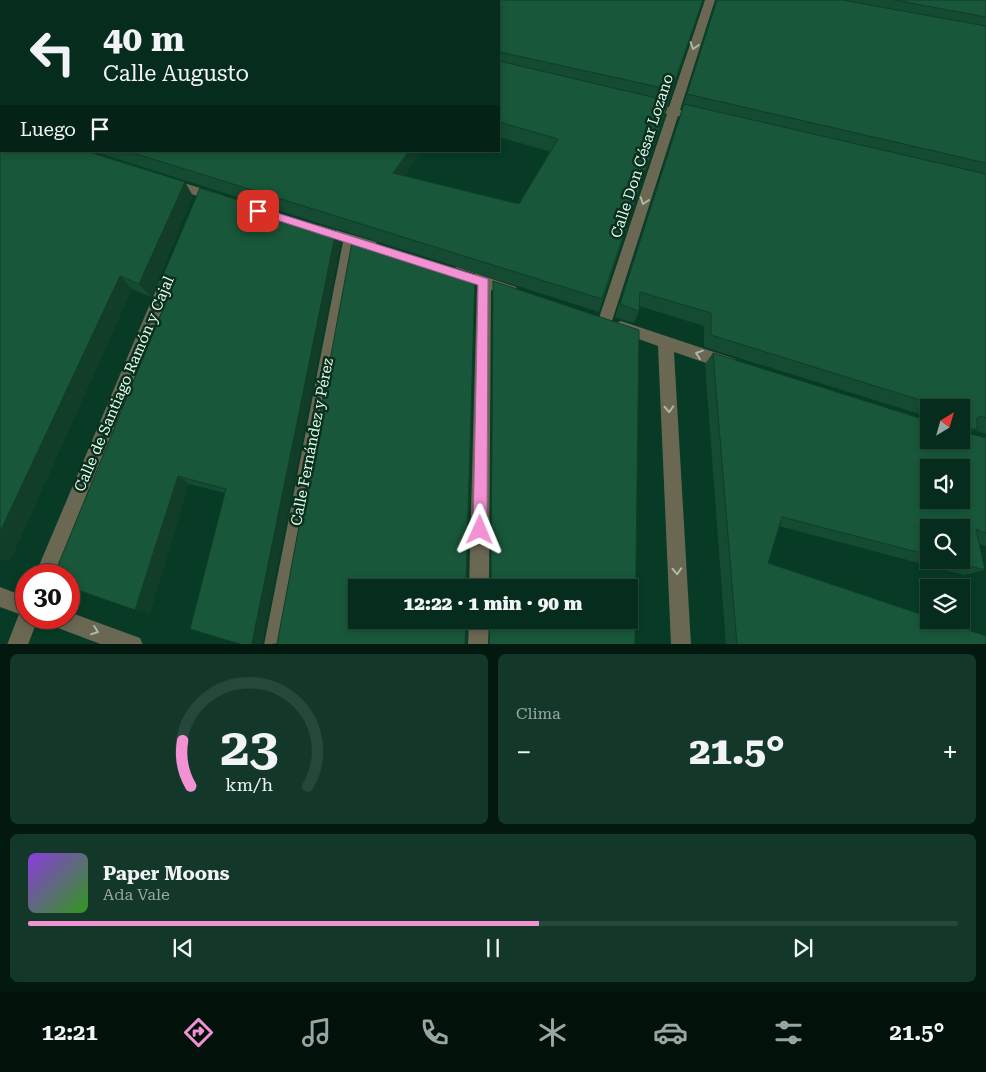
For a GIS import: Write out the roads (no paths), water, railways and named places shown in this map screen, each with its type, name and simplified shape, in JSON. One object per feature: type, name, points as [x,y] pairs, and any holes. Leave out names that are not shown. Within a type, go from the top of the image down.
[{"type":"street","name":"Calle Don César Lozano","points":[[605,322],[710,0]]},
{"type":"street","points":[[630,102],[714,121]]},
{"type":"street","points":[[156,178],[231,202]]},
{"type":"street","points":[[196,211],[203,193]]},
{"type":"street","points":[[304,225],[386,251]]},
{"type":"street","name":"Calle Fernández y Pérez","points":[[274,644],[350,240]]},
{"type":"street","name":"Calle de Santiago Ramón y Cajal","points":[[50,564],[173,266]]},
{"type":"street","points":[[439,268],[522,294]]},
{"type":"street","points":[[479,579],[484,282]]},
{"type":"street","points":[[587,315],[747,370]]},
{"type":"street","points":[[666,343],[681,644]]},
{"type":"street","points":[[0,597],[15,603]]},
{"type":"street","points":[[80,626],[133,644]]},
{"type":"street","points":[[17,644],[23,629]]},
{"type":"street","points":[[478,644],[479,629]]}]
